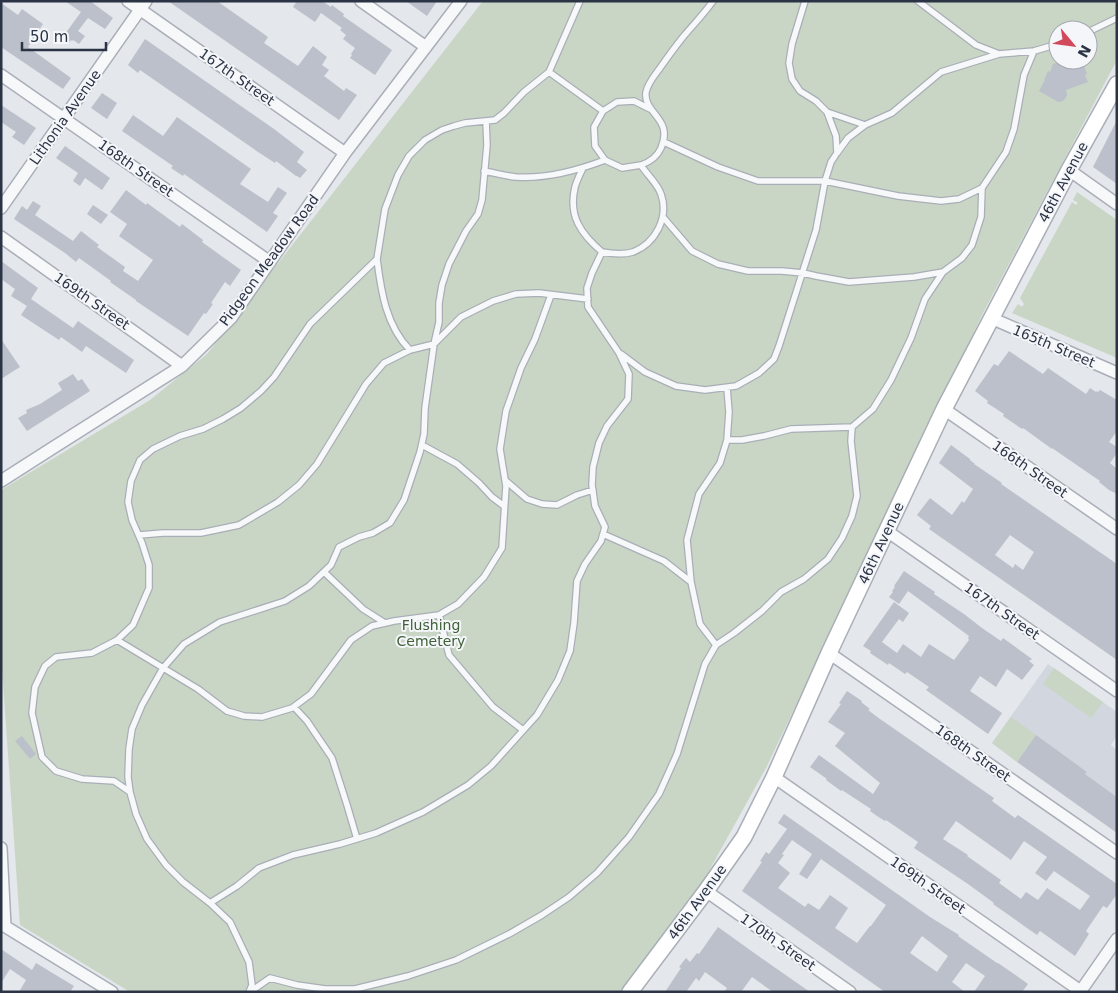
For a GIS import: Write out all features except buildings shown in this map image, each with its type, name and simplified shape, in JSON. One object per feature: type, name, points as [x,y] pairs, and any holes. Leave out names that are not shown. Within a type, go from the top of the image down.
[{"type":"street","name":"167th Street","points":[[128,1],[143,5],[345,153]]},
{"type":"street","points":[[361,1],[426,47]]},
{"type":"street","name":"Pidgeon Meadow Road","points":[[1,481],[182,366],[231,318],[345,153],[461,1]]},
{"type":"street","name":"Lithonia Avenue","points":[[1,208],[143,5]]},
{"type":"street","name":"168th Street","points":[[1,75],[270,262]]},
{"type":"street","name":"46th Avenue","points":[[630,992],[706,892],[744,837],[774,777],[944,408],[1069,170],[1117,84]]},
{"type":"street","points":[[1069,170],[1117,204]]},
{"type":"street","name":"169th Street","points":[[1,237],[182,366]]},
{"type":"street","name":"165th Street","points":[[991,318],[1117,373]]},
{"type":"street","name":"166th Street","points":[[944,408],[1117,529]]},
{"type":"street","name":"167th Street","points":[[887,531],[1117,691]]},
{"type":"street","name":"168th Street","points":[[830,653],[1117,853]]},
{"type":"street","name":"169th Street","points":[[774,777],[1081,991]]},
{"type":"street","points":[[1,848],[3,925],[98,988],[112,992]]},
{"type":"street","name":"170th Street","points":[[706,892],[850,992]]},
{"type":"street","points":[[1081,991],[1117,939]]},
{"type":"lane","points":[[410,350],[401,340],[390,318],[381,291],[376,259],[385,209],[398,175],[409,156],[425,140],[442,130],[460,124],[494,120],[549,72],[580,1]]},
{"type":"lane","points":[[650,109],[646,94],[650,82],[669,55],[713,1]]},
{"type":"lane","points":[[805,1],[788,63],[792,79],[800,90],[816,101],[827,112],[836,136],[837,153]]},
{"type":"lane","points":[[918,1],[976,45],[999,54]]},
{"type":"lane","points":[[1098,27],[1117,18]]},
{"type":"lane","points":[[619,353],[645,372],[676,386],[705,390],[727,388],[736,386],[759,373],[774,359],[779,346],[819,221],[825,181],[831,162],[848,138],[865,125],[892,113],[941,72],[999,54],[1034,51],[1048,47]]},
{"type":"lane","points":[[664,142],[718,167],[758,181],[825,181],[898,196],[941,201],[959,199],[982,188],[1006,152],[1014,129],[1024,75],[1034,51]]},
{"type":"lane","points":[[549,72],[603,111]]},
{"type":"lane","points":[[634,101],[650,109],[659,118],[664,130],[664,142],[659,152],[650,162],[622,168],[605,160],[595,146],[594,127],[603,111],[617,102],[634,101]]},
{"type":"lane","points":[[827,112],[865,125]]},
{"type":"lane","points":[[250,992],[252,985],[249,962],[230,922],[166,866],[147,838],[136,814],[128,777],[132,728],[163,668],[184,644],[220,622],[285,601],[309,586],[331,565],[339,547],[359,536],[374,533],[390,524],[404,500],[424,434],[426,398],[439,322],[442,285],[449,264],[478,214],[482,200],[486,121]]},
{"type":"lane","points":[[484,171],[515,177],[545,177],[583,168],[605,160]]},
{"type":"lane","points":[[583,168],[575,187],[573,210],[580,228],[591,242],[602,252],[615,254],[632,252],[642,247],[653,238],[660,227],[663,217],[662,196],[641,165]]},
{"type":"lane","points":[[727,440],[742,440],[792,429],[852,427],[873,409],[891,380],[911,338],[925,299],[942,272],[962,258],[972,245],[981,217],[982,188]]},
{"type":"lane","points":[[663,217],[692,251],[718,264],[748,271],[803,272],[849,282],[914,277],[942,272]]},
{"type":"lane","points":[[210,903],[237,886],[259,868],[293,855],[376,833],[423,812],[468,786],[491,766],[537,715],[558,680],[570,651],[577,580],[585,564],[601,541],[605,527],[595,506],[592,485],[599,443],[608,426],[628,399],[629,374],[619,353],[588,307],[587,288],[602,252]]},
{"type":"lane","points":[[130,792],[114,781],[82,779],[56,771],[42,756],[32,714],[35,687],[45,666],[56,657],[92,653],[117,640],[133,625],[149,588],[149,565],[132,520],[128,502],[131,480],[140,460],[153,449],[223,419],[241,408],[261,391],[274,377],[310,324],[376,259]]},
{"type":"lane","points":[[138,535],[201,533],[239,525],[278,502],[300,485],[317,464],[366,384],[384,363],[410,350],[434,344],[461,317],[493,301],[516,294],[539,293],[588,299]]},
{"type":"lane","points":[[117,640],[198,689],[220,706],[236,714],[253,717],[292,708],[311,694],[351,640],[372,626],[438,615],[458,604],[484,577],[502,548],[506,481],[500,449],[506,411],[521,368],[535,339],[551,295]]},
{"type":"lane","points":[[716,645],[700,624],[691,582],[686,540],[699,494],[720,463],[727,440],[729,412],[727,388]]},
{"type":"lane","points":[[250,992],[270,978],[297,985],[325,989],[355,989],[408,976],[456,960],[542,915],[569,897],[597,873],[629,837],[659,794],[677,754],[706,664],[716,645],[762,611],[780,592],[804,579],[828,558],[842,538],[852,516],[856,496],[851,440],[852,427]]},
{"type":"lane","points":[[422,445],[457,464],[504,506]]},
{"type":"lane","points":[[506,481],[527,499],[542,504],[557,505],[577,495],[593,490]]},
{"type":"lane","points":[[603,534],[664,561],[691,582]]},
{"type":"lane","points":[[324,572],[363,609],[385,623]]},
{"type":"lane","points":[[438,615],[449,655],[493,706],[523,730]]},
{"type":"lane","points":[[294,707],[307,721],[332,758],[357,839]]},
{"type":"shaded area","points":[[1048,664],[1117,712],[1117,736],[1111,745],[1117,750],[1117,797],[1085,774],[1087,772],[1036,736],[1017,762],[992,743]]},
{"type":"green space","name":"Flushing Cemetery","points":[[483,1],[1115,1],[1117,60],[984,311],[766,768],[699,889],[620,992],[130,992],[20,925],[1,655],[1,490],[150,400],[207,354]]},
{"type":"green space","points":[[1077,192],[1117,220],[1117,358],[1012,313],[1018,304],[1022,307],[1024,304],[1020,298],[1072,202],[1076,205],[1078,203],[1073,200]]},
{"type":"green space","points":[[1054,668],[1103,702],[1091,718],[1043,684]]},
{"type":"green space","points":[[1011,717],[1036,735],[1017,762],[992,743]]}]
